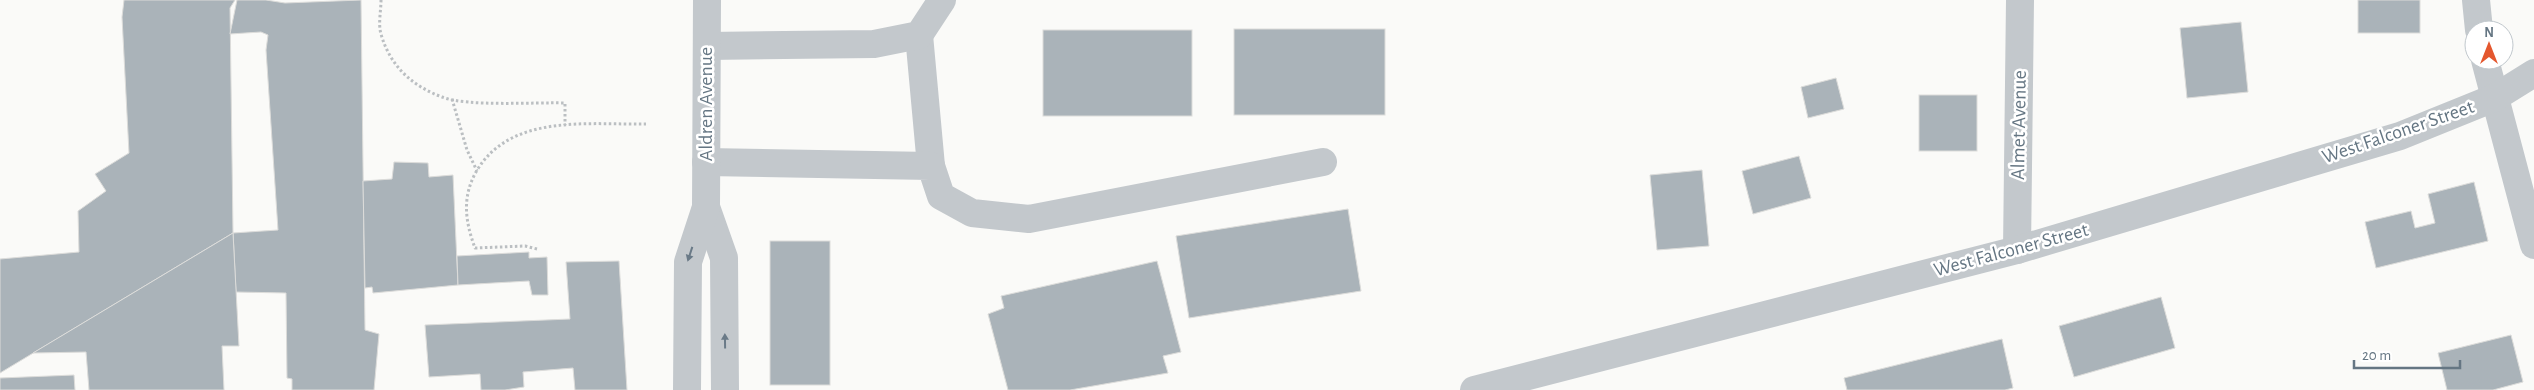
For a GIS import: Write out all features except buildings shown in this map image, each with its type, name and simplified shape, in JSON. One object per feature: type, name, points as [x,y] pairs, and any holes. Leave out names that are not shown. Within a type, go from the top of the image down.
[{"type":"street","name":"Aldren Avenue","points":[[687,390],[688,262],[706,207],[707,0]]},
{"type":"street","points":[[942,0],[919,35],[931,166],[941,196],[972,213],[1029,219],[1322,162]]},
{"type":"street","name":"Almet Avenue","points":[[2017,250],[2020,0]]},
{"type":"street","points":[[2476,0],[2478,20]]},
{"type":"street","points":[[707,46],[874,44],[919,35]]},
{"type":"street","points":[[2487,70],[2534,245]]},
{"type":"street","name":"West Falconer Street","points":[[1474,390],[2017,250],[2400,136],[2494,98],[2534,72]]},
{"type":"street","points":[[706,162],[931,166]]},
{"type":"street","name":"Aldren Avenue","points":[[706,207],[724,258],[726,390]]},
{"type":"path","points":[[381,0],[380,33],[389,55],[400,73],[443,98],[565,102],[565,125]]},
{"type":"path","points":[[452,99],[467,150],[476,171]]},
{"type":"path","points":[[537,249],[525,246],[475,248],[466,224],[466,208],[470,182],[482,162],[498,145],[527,131],[565,125],[646,124]]}]
